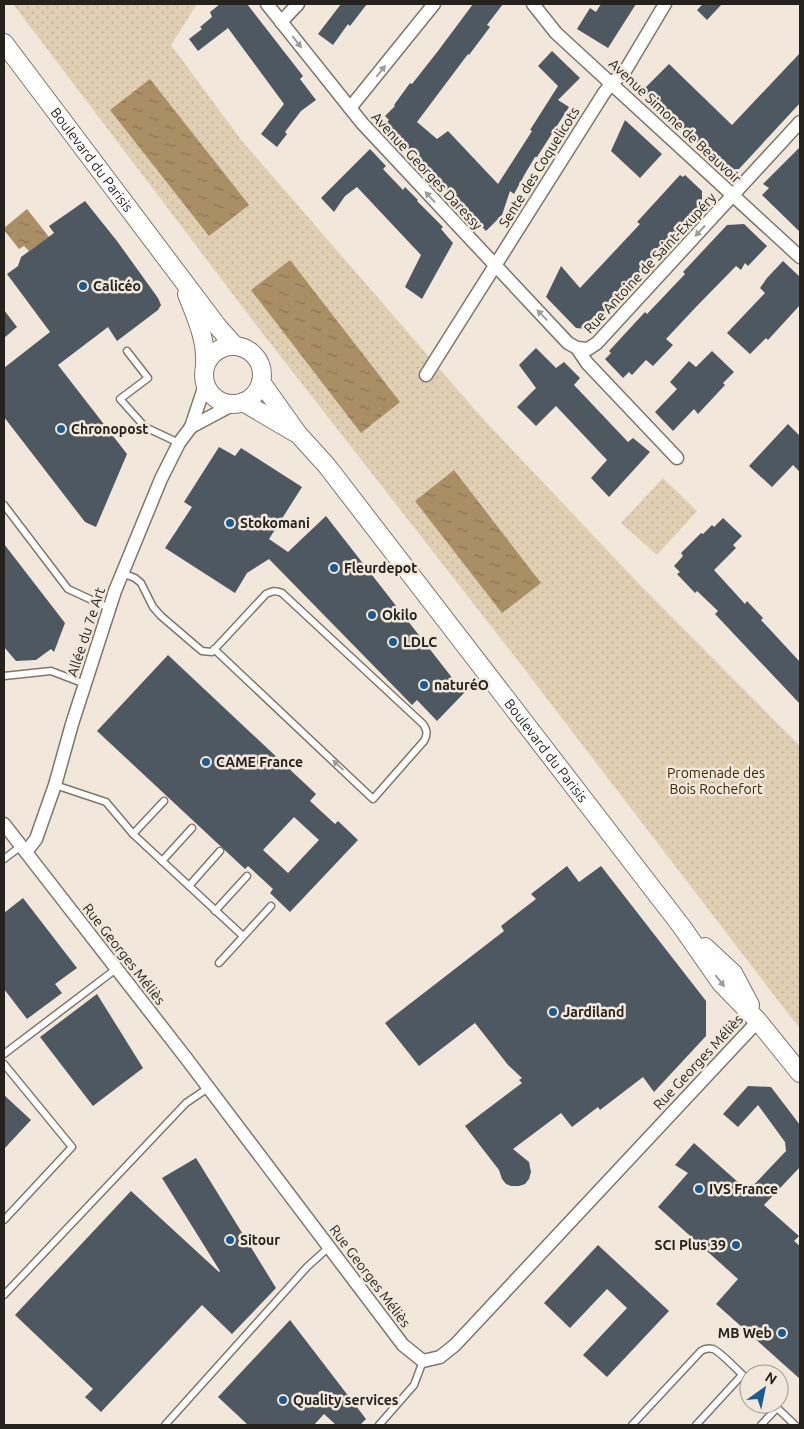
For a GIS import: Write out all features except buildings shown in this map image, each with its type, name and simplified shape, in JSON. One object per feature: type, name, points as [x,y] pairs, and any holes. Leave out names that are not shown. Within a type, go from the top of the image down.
[{"type":"street","name":"Avenue Georges Daressy","points":[[267,4],[362,123],[568,343],[577,348],[587,363],[677,458]]},
{"type":"street","points":[[281,22],[298,4]]},
{"type":"street","points":[[350,108],[434,4]]},
{"type":"street","name":"Avenue Simone de Beauvoir","points":[[533,4],[556,33],[800,258]]},
{"type":"street","name":"Sente des Coquelicots","points":[[426,375],[604,93],[626,71],[665,4]]},
{"type":"street","name":"Boulevard du Parisis","points":[[4,43],[235,346]]},
{"type":"street","name":"Rue Antoine de Saint-Exupéry","points":[[577,348],[588,349],[597,343],[800,122]]},
{"type":"street","name":"Boulevard du Parisis","points":[[181,277],[203,338],[206,351],[205,366]]},
{"type":"street","points":[[235,346],[253,354],[259,362],[262,372],[261,382],[257,391],[251,397],[239,403],[225,403],[210,393],[205,385],[205,366],[217,350],[235,346]]},
{"type":"street","name":"Boulevard du Parisis","points":[[261,382],[298,434],[327,466],[682,927],[721,984],[758,1021],[800,1073]]},
{"type":"street","name":"Allée du 7e Art","points":[[23,848],[36,839],[55,785],[109,608],[122,573],[161,478],[191,426],[205,385]]},
{"type":"street","name":"Boulevard du Parisis","points":[[239,403],[298,434]]},
{"type":"street","name":"Allée du 7e Art","points":[[191,426],[239,403]]},
{"type":"street","name":"Rue Georges Méliès","points":[[4,824],[404,1346],[422,1361],[440,1357],[455,1346],[758,1021]]},
{"type":"lane","points":[[127,351],[148,378],[120,399],[145,427],[179,444]]},
{"type":"lane","points":[[4,505],[68,589],[109,608]]},
{"type":"lane","points":[[122,573],[135,578],[141,583],[153,606],[196,646],[207,652],[212,652],[214,649],[266,594],[272,591],[282,593],[423,724],[427,730],[424,741],[373,799],[214,649]]},
{"type":"lane","points":[[4,676],[51,671],[85,684]]},
{"type":"lane","points":[[55,785],[106,802],[133,834],[243,936]]},
{"type":"lane","points":[[133,834],[164,801]]},
{"type":"lane","points":[[162,861],[192,828]]},
{"type":"lane","points":[[4,859],[23,848]]},
{"type":"lane","points":[[188,886],[220,851]]},
{"type":"lane","points":[[214,911],[247,876]]},
{"type":"lane","points":[[219,963],[271,906]]},
{"type":"lane","points":[[4,1054],[116,969]]},
{"type":"lane","points":[[4,1064],[72,1147],[4,1220]]},
{"type":"lane","points":[[4,1295],[186,1103],[208,1088]]},
{"type":"lane","points":[[165,1425],[307,1267],[329,1248]]},
{"type":"lane","points":[[632,1425],[701,1351],[713,1349],[739,1372]]},
{"type":"lane","points":[[379,1425],[414,1385],[422,1361]]},
{"type":"lane","points":[[696,1425],[739,1378]]},
{"type":"lane","points":[[761,1425],[769,1414]]},
{"type":"lane","points":[[783,1414],[795,1425]]},
{"type":"green space","name":"Promenade des Bois Rochefort","points":[[13,4],[197,4],[171,45],[242,141],[483,419],[642,587],[800,746],[800,1029],[512,653],[260,330]]},
{"type":"green space","points":[[663,478],[697,511],[657,555],[621,523]]},
{"type":"water","points":[[150,79],[249,205],[209,236],[110,110]]},
{"type":"water","points":[[27,209],[49,237],[29,251],[24,246],[19,249],[4,230]]},
{"type":"water","points":[[290,260],[400,402],[361,433],[251,290]]},
{"type":"water","points":[[454,470],[541,583],[502,613],[415,501]]},
{"type":"place","name":"Calicéo","points":[[83,286]]},
{"type":"place","name":"Chronopost","points":[[61,429]]},
{"type":"place","name":"Stokomani","points":[[230,523]]},
{"type":"place","name":"Fleurdepot","points":[[334,568]]},
{"type":"place","name":"Okilo","points":[[372,615]]},
{"type":"place","name":"LDLC","points":[[393,642]]},
{"type":"place","name":"naturéO","points":[[424,685]]},
{"type":"place","name":"CAME France","points":[[206,762]]},
{"type":"place","name":"Jardiland","points":[[553,1012]]},
{"type":"place","name":"IVS France","points":[[699,1189]]},
{"type":"place","name":"Sitour","points":[[230,1240]]},
{"type":"place","name":"SCI Plus 39","points":[[736,1245]]},
{"type":"place","name":"MB Web","points":[[782,1333]]},
{"type":"place","name":"Quality services","points":[[283,1400]]}]
